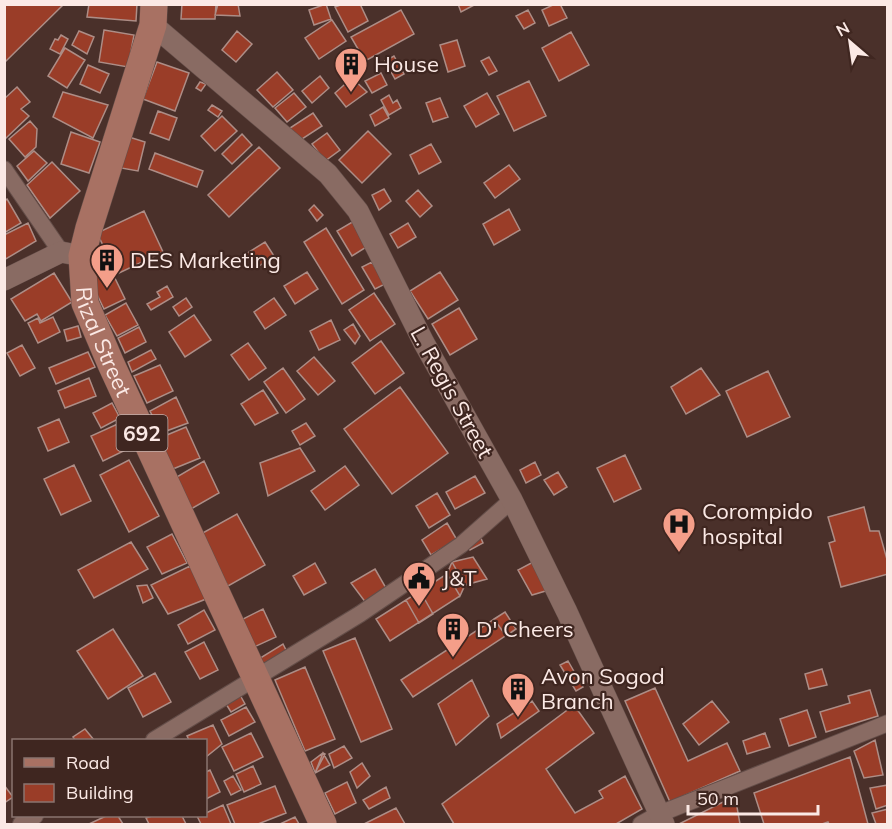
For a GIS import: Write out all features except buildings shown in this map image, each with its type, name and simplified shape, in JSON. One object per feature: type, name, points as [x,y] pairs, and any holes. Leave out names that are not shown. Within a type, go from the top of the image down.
[{"type":"main road","name":"Rizal Street","points":[[153,15],[89,228],[72,254],[85,303],[111,364],[323,825]]},
{"type":"street","name":"L. Regis Street","points":[[153,15],[328,174],[358,211],[424,343],[512,500],[567,612],[655,821]]},
{"type":"street","points":[[4,169],[72,254],[4,280]]},
{"type":"street","points":[[157,739],[360,614],[461,545],[512,500]]},
{"type":"street","points":[[655,821],[888,723]]},
{"type":"place","name":"House","points":[[351,93]]},
{"type":"place","name":"DES Marketing","points":[[107,289]]},
{"type":"place","name":"Corompido hospital","points":[[679,553]]},
{"type":"place","name":"J&T","points":[[419,607]]},
{"type":"place","name":"D' Cheers","points":[[453,658]]},
{"type":"place","name":"Avon Sogod Branch","points":[[518,718]]}]
